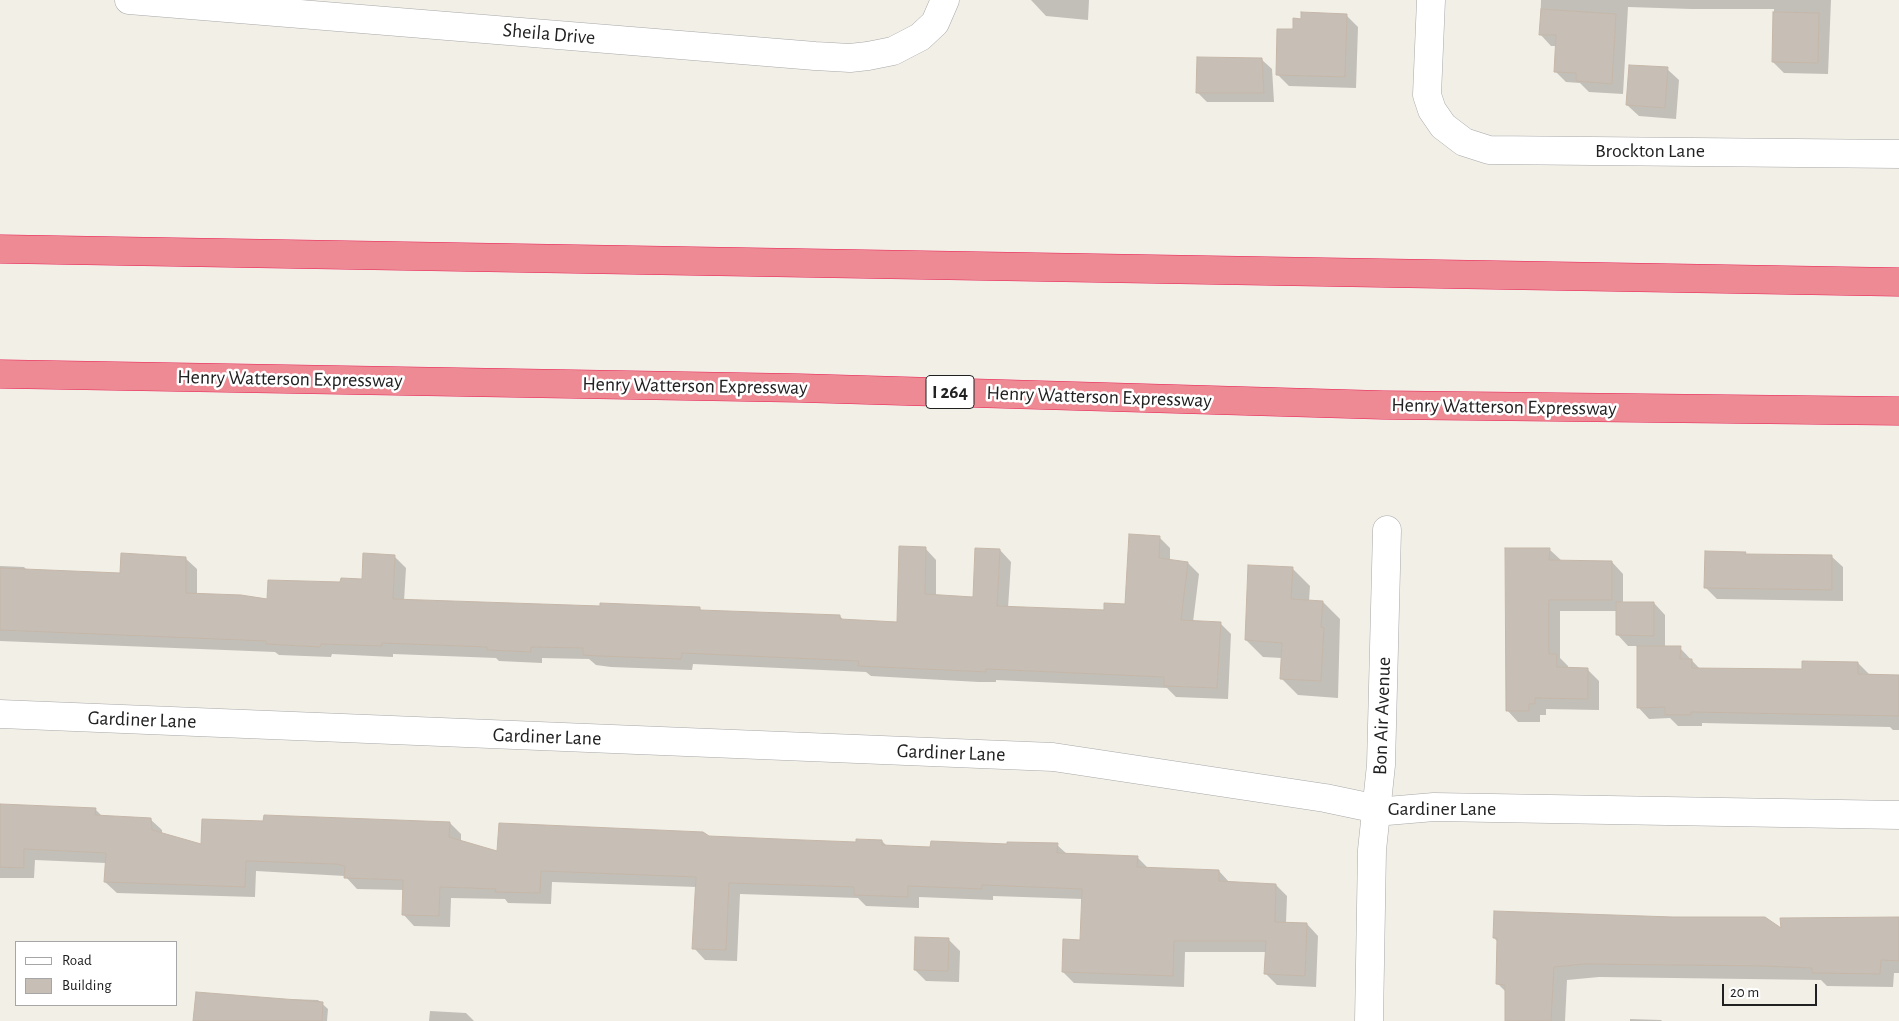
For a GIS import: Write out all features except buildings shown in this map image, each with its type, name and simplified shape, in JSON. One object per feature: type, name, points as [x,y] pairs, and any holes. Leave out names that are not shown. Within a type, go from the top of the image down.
[{"type":"highway","points":[[0,249],[1899,282]]},
{"type":"highway","name":"Henry Watterson Expressway","points":[[0,374],[799,388],[1383,405],[1899,411]]},
{"type":"street","name":"Sheila Drive","points":[[129,0],[805,56],[850,58],[893,51],[920,37],[935,23],[945,0]]},
{"type":"street","name":"Brockton Lane","points":[[1431,0],[1427,95],[1432,110],[1443,126],[1464,142],[1489,150],[1899,154]]},
{"type":"street","name":"Bon Air Avenue","points":[[1369,1021],[1372,850],[1381,765],[1387,530]]},
{"type":"street","name":"Gardiner Lane","points":[[0,714],[1053,757],[1325,798],[1387,811],[1434,807],[1899,815]]}]
